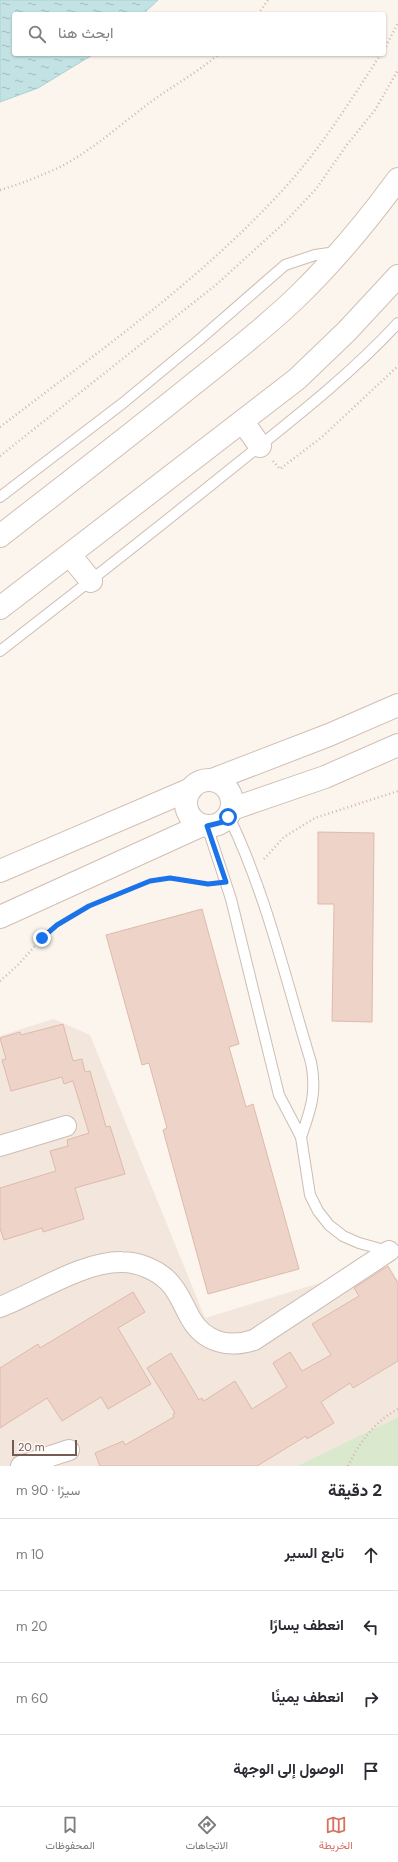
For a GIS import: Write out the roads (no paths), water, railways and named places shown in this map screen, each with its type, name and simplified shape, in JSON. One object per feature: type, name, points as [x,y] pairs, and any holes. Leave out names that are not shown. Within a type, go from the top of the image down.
[{"type":"street","points":[[0,536],[141,426],[254,335],[298,296],[340,251],[373,212],[398,179]]},
{"type":"street","points":[[0,608],[243,422],[297,378],[347,332],[398,276]]},
{"type":"street","points":[[243,422],[260,446]]},
{"type":"street","points":[[70,555],[91,581]]},
{"type":"street","points":[[212,780],[329,735],[398,705]]},
{"type":"street","points":[[230,813],[325,777],[398,745]]},
{"type":"street","points":[[0,871],[190,789],[196,783],[204,780],[220,782],[231,793],[233,801],[230,813],[223,822],[203,826],[0,917]]},
{"type":"street","points":[[190,789],[187,796],[187,808],[192,819],[203,826]]},
{"type":"street","points":[[0,1146],[66,1126]]},
{"type":"street","points":[[1,1304],[91,1267],[107,1262],[124,1262],[140,1265],[169,1282],[192,1321],[201,1332],[213,1340],[227,1344],[241,1344],[254,1340],[393,1252]]},
{"type":"street","points":[[21,1466],[69,1450]]},
{"type":"lane","points":[[0,497],[123,403],[199,340],[285,265],[315,255],[340,251]]},
{"type":"lane","points":[[0,651],[91,581],[345,376],[398,323]]},
{"type":"lane","points":[[230,813],[251,869],[309,1054],[314,1076],[312,1106],[301,1137]]},
{"type":"lane","points":[[203,826],[226,882],[279,1095],[301,1137],[310,1195],[318,1211],[329,1225],[343,1236],[360,1243],[393,1252]]},
{"type":"water","points":[[0,0],[158,0],[145,12],[12,12],[12,56],[91,56],[38,88],[0,102]]}]
